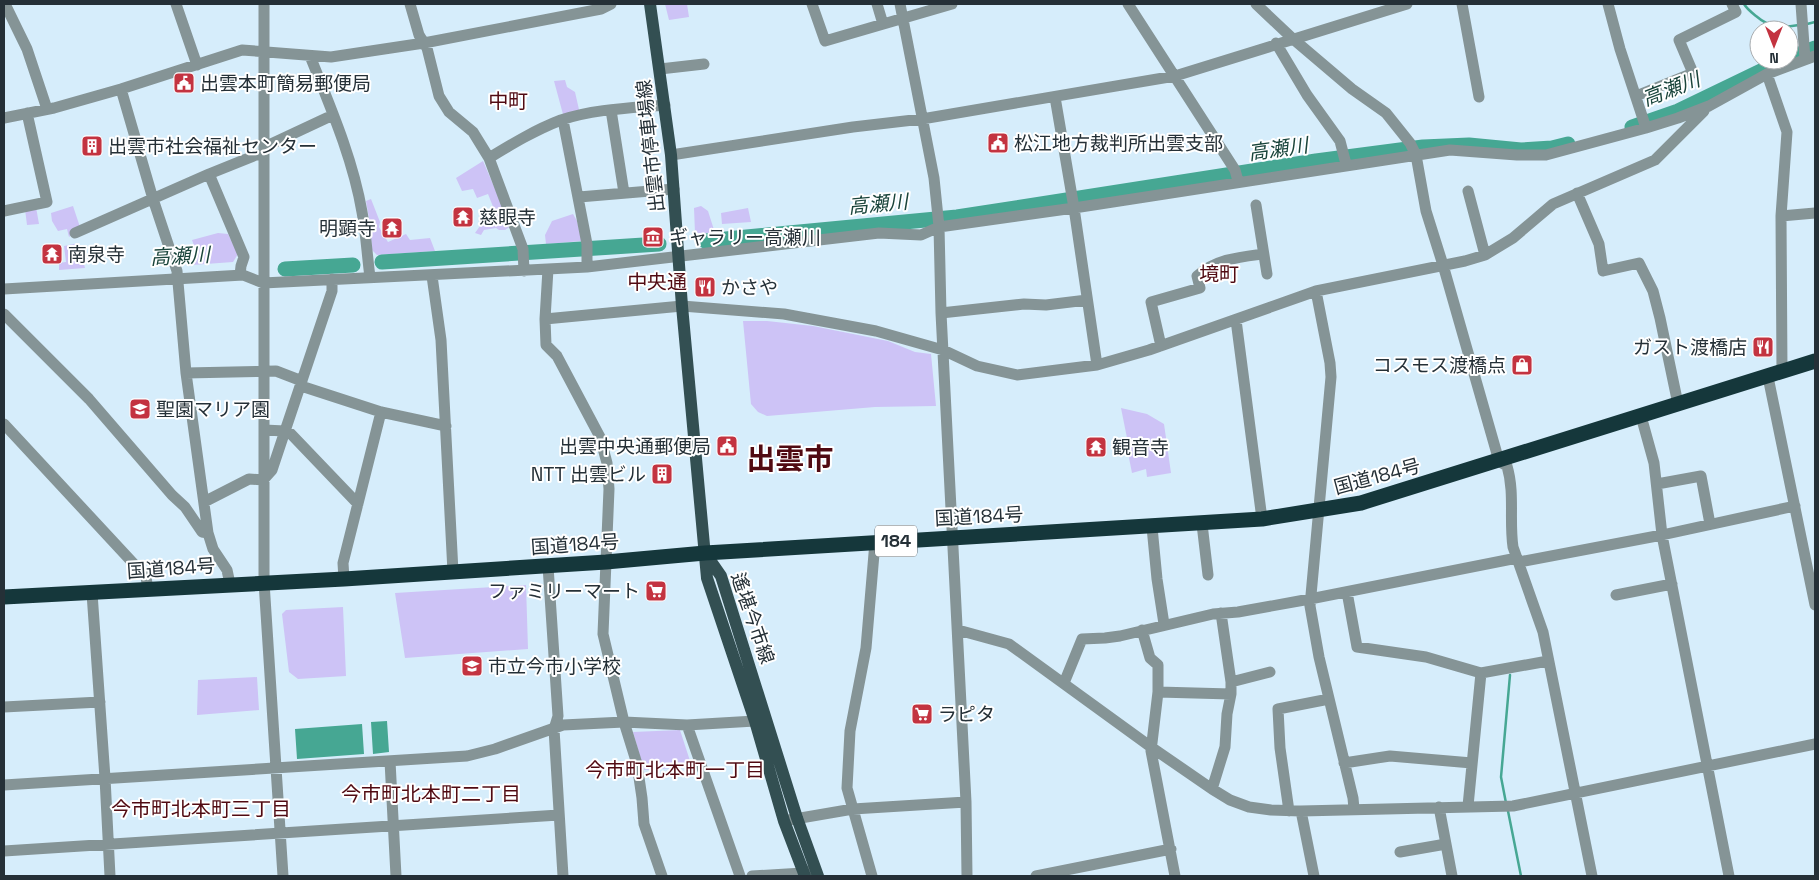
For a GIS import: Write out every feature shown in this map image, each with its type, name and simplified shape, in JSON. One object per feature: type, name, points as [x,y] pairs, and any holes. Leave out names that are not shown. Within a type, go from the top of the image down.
[{"type":"highway","name":"国道184号","points":[[4,597],[344,579],[606,562],[705,553],[1262,519],[1361,503],[1815,361]]},
{"type":"main road","name":"出雲市停車場線","points":[[650,4],[672,155],[682,306],[705,553]]},
{"type":"main road","name":"遙堪今市線","points":[[705,553],[707,578],[797,818],[810,874]]},
{"type":"main road","name":"遙堪今市線","points":[[760,719],[784,821],[810,874]]},
{"type":"street","points":[[5,4],[27,49],[47,109]]},
{"type":"street","points":[[176,4],[197,64]]},
{"type":"street","points":[[264,4],[264,582],[283,876]]},
{"type":"street","points":[[410,4],[419,34],[427,48],[439,96],[449,112],[473,132],[488,158],[523,249],[524,271]]},
{"type":"street","points":[[4,118],[47,109],[121,89],[242,50],[331,58],[424,44],[601,9],[611,4]]},
{"type":"street","points":[[812,4],[825,41],[952,4]]},
{"type":"street","points":[[878,4],[883,24]]},
{"type":"street","points":[[900,4],[934,178],[939,227],[941,313],[966,802],[967,876]]},
{"type":"street","points":[[1128,4],[1235,170],[1238,181]]},
{"type":"street","points":[[1256,4],[1292,38],[1352,89],[1386,113],[1410,143],[1416,155],[1426,211],[1444,265],[1499,461],[1507,466],[1512,481],[1513,548],[1540,619],[1592,876]]},
{"type":"street","points":[[672,155],[853,127],[922,119],[1174,76],[1407,4]]},
{"type":"street","points":[[1462,4],[1479,97]]},
{"type":"street","points":[[1608,4],[1646,128]]},
{"type":"street","points":[[1636,96],[1693,73],[1680,40],[1736,12],[1732,4]]},
{"type":"street","points":[[4,289],[240,275],[263,283],[588,267],[879,233],[921,235],[939,227],[1074,208],[1346,164],[1450,150],[1517,155],[1546,155],[1646,128],[1709,106],[1767,74],[1810,58],[1801,4]]},
{"type":"street","points":[[1276,43],[1307,95],[1340,141],[1346,164]]},
{"type":"street","points":[[310,56],[333,115],[356,186],[362,212],[370,277]]},
{"type":"street","points":[[660,69],[704,64]]},
{"type":"street","points":[[1767,74],[1787,132],[1781,216],[1775,374],[1795,506],[1815,605]]},
{"type":"street","points":[[121,89],[153,199],[177,271],[186,373],[208,533],[213,550],[227,570],[230,584]]},
{"type":"street","points":[[1054,97],[1074,208],[1097,365]]},
{"type":"street","points":[[488,158],[532,132],[563,120],[612,110],[666,105]]},
{"type":"street","points":[[545,319],[682,306],[784,314],[876,331],[943,350],[977,366],[1017,375],[1097,365],[1161,346],[1316,291],[1465,261],[1485,255],[1514,238],[1553,204],[1655,160],[1709,106]]},
{"type":"street","points":[[612,110],[624,193]]},
{"type":"street","points":[[4,211],[47,202],[27,113]]},
{"type":"street","points":[[76,233],[256,154],[271,144],[333,115]]},
{"type":"street","points":[[563,120],[587,244],[588,267]]},
{"type":"street","points":[[209,174],[244,257],[240,266],[240,275]]},
{"type":"street","points":[[579,197],[674,189]]},
{"type":"street","points":[[1468,191],[1485,255]]},
{"type":"street","points":[[1576,193],[1599,244],[1603,271],[1639,263],[1652,291],[1660,318],[1678,404]]},
{"type":"street","points":[[1256,205],[1267,274]]},
{"type":"street","points":[[1781,216],[1815,213]]},
{"type":"street","points":[[1161,346],[1150,302],[1200,288],[1197,276],[1202,271],[1227,259],[1264,254]]},
{"type":"street","points":[[548,269],[545,319],[546,345],[557,356],[600,437],[607,463],[609,489],[603,634],[624,722],[637,764],[644,824],[662,876]]},
{"type":"street","points":[[432,276],[441,340],[453,572]]},
{"type":"street","points":[[263,480],[272,470],[302,384],[332,291],[332,279]]},
{"type":"street","points":[[1316,291],[1331,377],[1310,599],[1311,619],[1353,798],[1354,810]]},
{"type":"street","points":[[941,313],[1024,304],[1046,305],[1087,300]]},
{"type":"street","points":[[4,314],[89,399],[172,495],[186,507],[202,532],[208,533]]},
{"type":"street","points":[[1236,320],[1262,519]]},
{"type":"street","points":[[186,373],[276,371],[302,384],[381,412],[446,426]]},
{"type":"street","points":[[344,579],[344,563],[381,412]]},
{"type":"street","points":[[1641,416],[1654,463],[1662,535],[1728,876]]},
{"type":"street","points":[[4,424],[146,577],[148,590]]},
{"type":"street","points":[[264,430],[285,431],[291,434],[358,504]]},
{"type":"street","points":[[1657,484],[1701,476],[1710,524]]},
{"type":"street","points":[[204,502],[249,479],[263,480]]},
{"type":"street","points":[[1064,683],[1082,639],[1106,638],[1222,613],[1238,612],[1662,535],[1795,506]]},
{"type":"street","points":[[1202,524],[1208,574]]},
{"type":"street","points":[[1152,527],[1164,624]]},
{"type":"street","points":[[872,876],[847,788],[850,731],[866,648],[875,542]]},
{"type":"street","points":[[548,566],[558,716],[554,729],[563,876]]},
{"type":"street","points":[[1616,595],[1672,584]]},
{"type":"street","points":[[92,592],[110,876]]},
{"type":"street","points":[[1347,592],[1357,647],[1426,657],[1481,673],[1548,661]]},
{"type":"street","points":[[1212,789],[1225,747],[1227,714],[1231,694],[1222,613]]},
{"type":"street","points":[[958,630],[1009,644],[1212,789],[1230,800],[1249,807],[1301,811],[1513,806],[1815,744]]},
{"type":"street","points":[[1142,630],[1150,658],[1158,664],[1158,692],[1151,747],[1175,876]]},
{"type":"street","points":[[1231,682],[1270,672]]},
{"type":"street","points":[[1468,806],[1481,673]]},
{"type":"street","points":[[1158,692],[1231,694]]},
{"type":"street","points":[[1289,811],[1280,748],[1278,709],[1329,699]]},
{"type":"street","points":[[4,707],[100,702]]},
{"type":"street","points":[[4,785],[467,756],[495,749],[563,725],[624,722],[687,725],[760,719]]},
{"type":"street","points":[[687,725],[740,876]]},
{"type":"street","points":[[1344,763],[1390,756],[1472,763]]},
{"type":"street","points":[[390,761],[396,876]]},
{"type":"street","points":[[784,821],[853,809],[966,802]]},
{"type":"street","points":[[1439,807],[1452,876]]},
{"type":"street","points":[[1301,811],[1314,876]]},
{"type":"street","points":[[4,851],[280,832],[559,816]]},
{"type":"street","points":[[1400,852],[1446,844]]},
{"type":"street","points":[[1043,876],[1171,849]]},
{"type":"street","points":[[752,876],[810,874]]},
{"type":"shaded area","points":[[665,4],[687,4],[689,17],[669,20]]},
{"type":"shaded area","points":[[565,80],[567,87],[575,92],[580,114],[564,118],[554,81]]},
{"type":"shaded area","points":[[483,161],[511,226],[505,230],[496,228],[484,230],[481,235],[475,233],[480,226],[498,219],[488,194],[477,198],[473,189],[462,191],[456,178]]},
{"type":"shaded area","points":[[371,199],[380,222],[379,227],[388,242],[406,234],[410,240],[430,238],[435,251],[377,255],[372,250],[366,201]]},
{"type":"shaded area","points":[[73,206],[80,227],[69,237],[67,229],[58,231],[52,221],[51,213]]},
{"type":"shaded area","points":[[701,206],[708,211],[715,233],[695,233],[694,208]]},
{"type":"shaded area","points":[[36,207],[39,224],[27,225],[25,209]]},
{"type":"shaded area","points":[[748,208],[751,222],[722,224],[721,213]]},
{"type":"shaded area","points":[[573,214],[577,221],[582,241],[546,244],[545,235],[552,221]]},
{"type":"shaded area","points":[[218,233],[228,234],[238,254],[233,262],[192,265],[191,258],[197,254],[192,240]]},
{"type":"shaded area","points":[[79,243],[85,268],[59,270],[59,263],[66,262],[64,246]]},
{"type":"shaded area","points":[[743,321],[767,321],[813,326],[888,341],[915,352],[931,354],[936,406],[875,407],[767,416],[758,412],[751,404]]},
{"type":"shaded area","points":[[1121,408],[1147,414],[1164,424],[1171,473],[1147,477],[1146,469],[1132,473]]},
{"type":"shaded area","points":[[526,585],[528,649],[405,658],[395,593]]},
{"type":"shaded area","points":[[343,607],[346,676],[298,679],[289,672],[282,614],[286,610]]},
{"type":"shaded area","points":[[257,677],[259,710],[197,715],[198,680]]},
{"type":"shaded area","points":[[387,721],[389,752],[373,754],[371,722]]},
{"type":"shaded area","points":[[362,724],[364,754],[297,759],[295,729]]},
{"type":"shaded area","points":[[680,730],[692,767],[644,770],[633,732]]},
{"type":"waterway","points":[[1744,4],[1761,20]]},
{"type":"waterway","points":[[1807,24],[1815,22]]},
{"type":"waterway","name":"高瀬川","points":[[1799,54],[1815,48]]},
{"type":"waterway","name":"高瀬川","points":[[1632,127],[1678,111],[1763,70]]},
{"type":"waterway","name":"高瀬川","points":[[705,241],[957,217],[1316,161],[1423,147],[1469,145],[1521,150],[1552,148],[1568,144]]},
{"type":"waterway","name":"高瀬川","points":[[382,262],[659,244]]},
{"type":"waterway","name":"高瀬川","points":[[285,269],[353,265]]},
{"type":"waterway","points":[[1506,803],[1501,777],[1510,675]]},
{"type":"waterway","points":[[1508,811],[1521,876]]},
{"type":"place","name":"出雲本町簡易郵便局","points":[[184,83]]},
{"type":"place","name":"松江地方裁判所出雲支部","points":[[998,143]]},
{"type":"place","name":"出雲市社会福祉センター","points":[[92,146]]},
{"type":"place","name":"慈眼寺","points":[[463,217]]},
{"type":"place","name":"明顕寺","points":[[392,228]]},
{"type":"place","name":"ギャラリー高瀬川","points":[[653,237]]},
{"type":"place","name":"南泉寺","points":[[52,254]]},
{"type":"place","name":"かさや","points":[[705,287]]},
{"type":"place","name":"ガスト渡橋店","points":[[1763,347]]},
{"type":"place","name":"コスモス渡橋点","points":[[1522,365]]},
{"type":"place","name":"聖園マリア園","points":[[140,409]]},
{"type":"place","name":"出雲中央通郵便局","points":[[727,446]]},
{"type":"place","name":"観音寺","points":[[1096,447]]},
{"type":"place","name":"NTT 出雲ビル","points":[[662,474]]},
{"type":"place","name":"ファミリーマート","points":[[656,591]]},
{"type":"place","name":"市立今市小学校","points":[[472,666]]},
{"type":"place","name":"ラピタ","points":[[922,714]]},
{"type":"district","name":"中町","points":[[508,101]]},
{"type":"district","name":"境町","points":[[1219,274]]},
{"type":"district","name":"中央通","points":[[657,282]]},
{"type":"district","name":"出雲市","points":[[790,459]]},
{"type":"district","name":"今市町北本町一丁目","points":[[675,770]]},
{"type":"district","name":"今市町北本町二丁目","points":[[431,794]]},
{"type":"district","name":"今市町北本町三丁目","points":[[201,809]]}]
